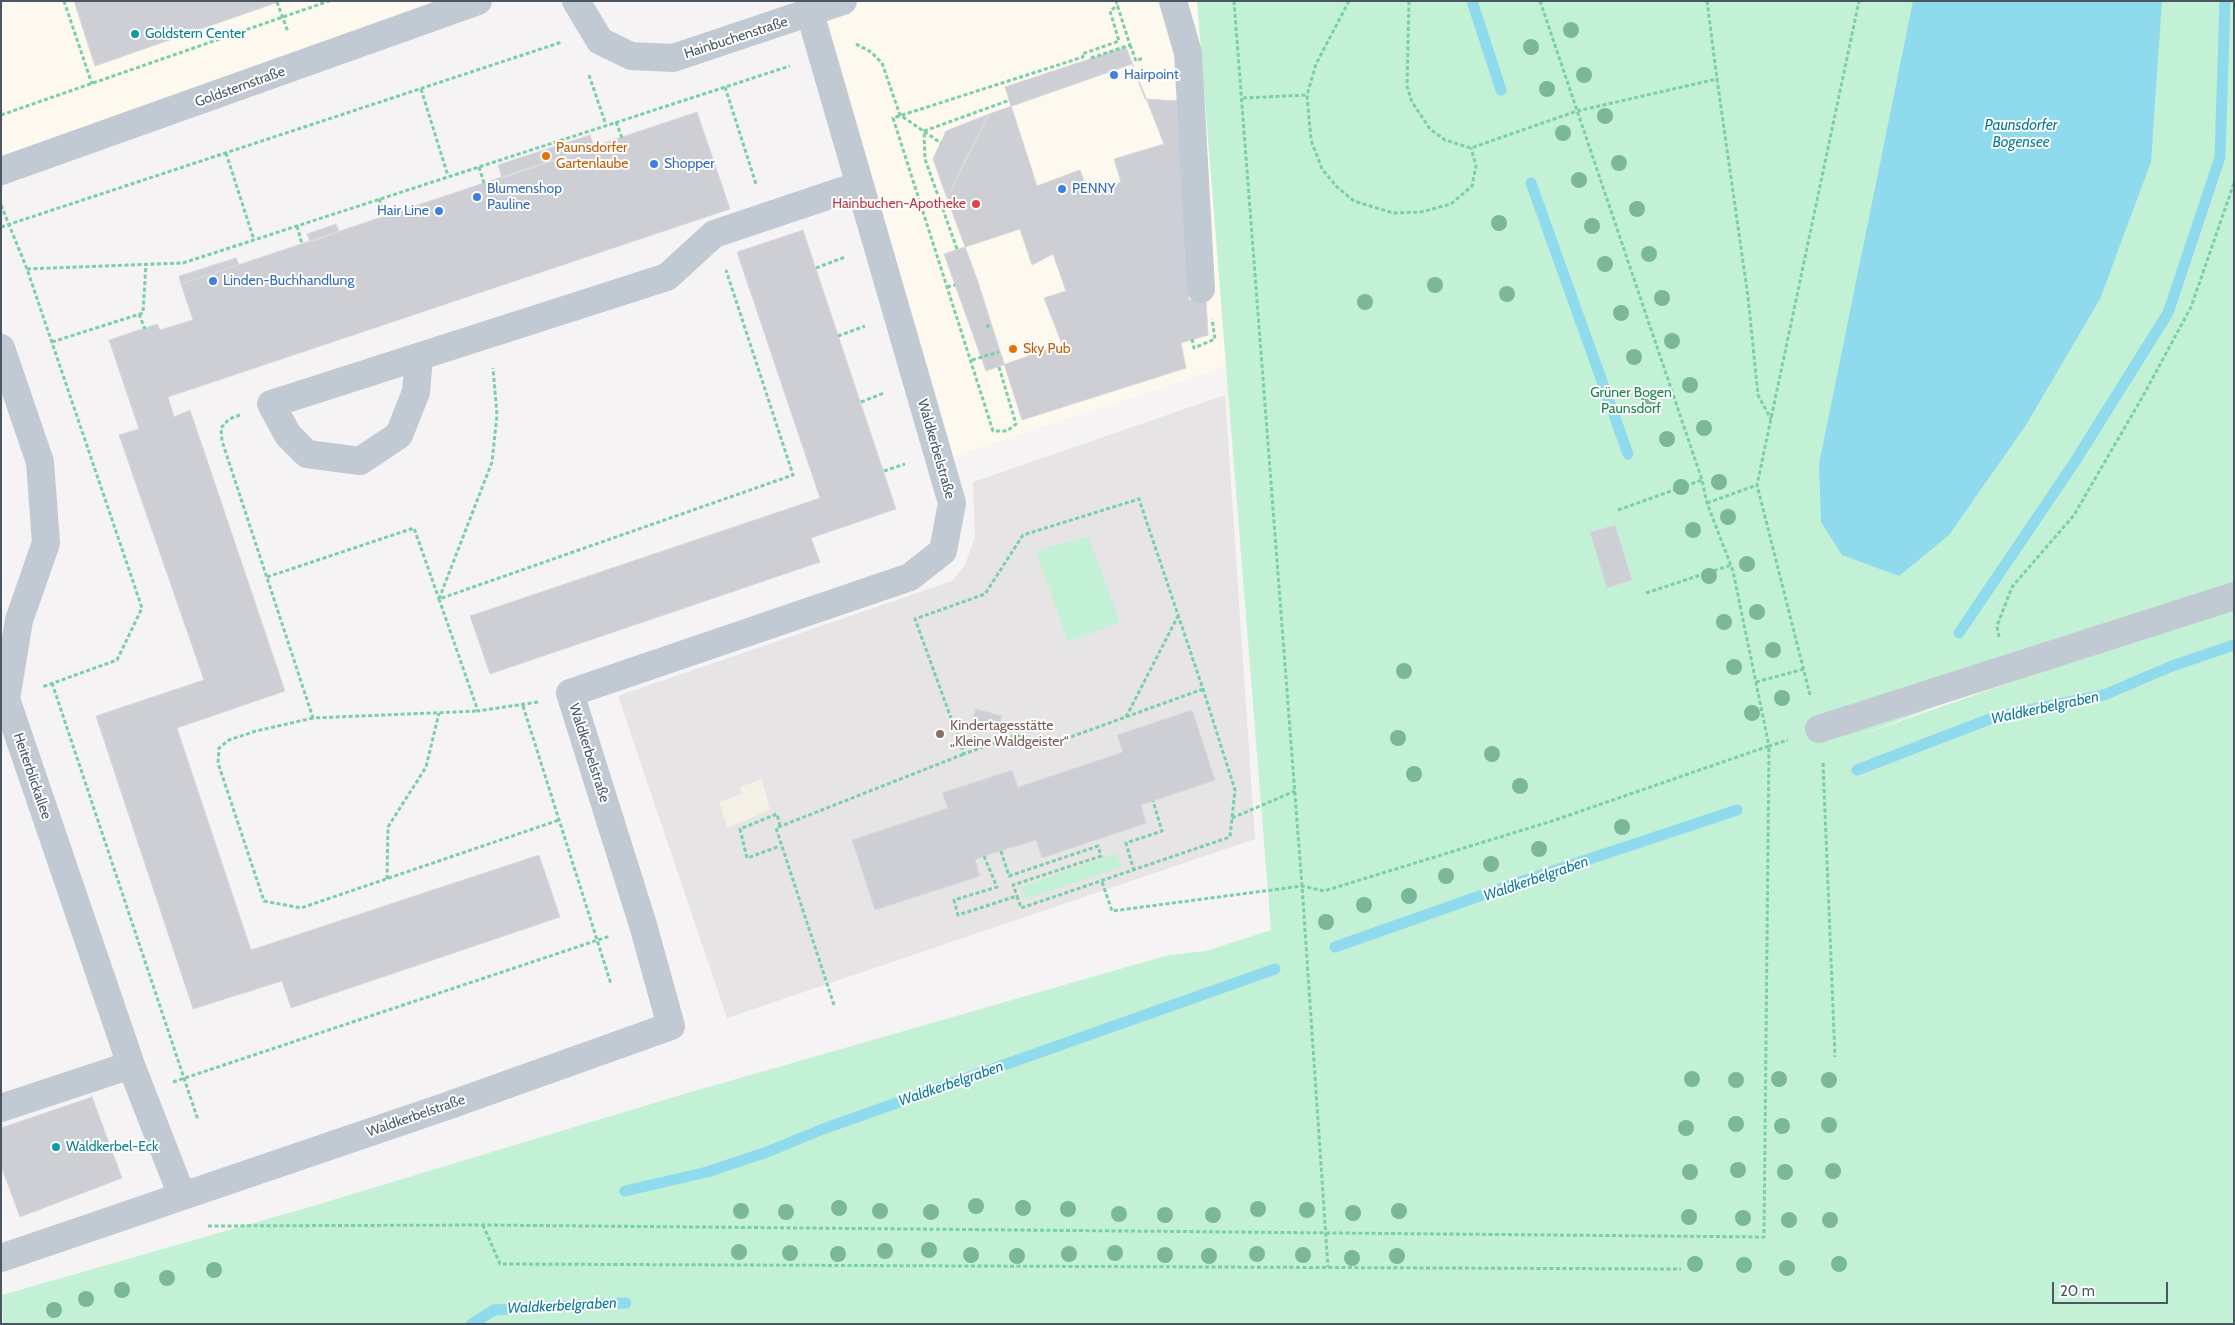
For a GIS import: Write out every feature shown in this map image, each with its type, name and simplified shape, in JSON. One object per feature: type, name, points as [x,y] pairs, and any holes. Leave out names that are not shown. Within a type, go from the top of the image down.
[{"type":"street","name":"Goldsternstraße","points":[[1,171],[478,1]]},
{"type":"street","name":"Hainbuchenstraße","points":[[576,1],[600,41],[632,56],[673,58],[843,1]]},
{"type":"street","points":[[1173,1],[1188,54],[1200,289]]},
{"type":"street","name":"Waldkerbelstraße","points":[[1,1258],[457,1102],[671,1026],[643,925],[570,693],[910,577],[943,551],[952,503],[810,12]]},
{"type":"street","points":[[419,358],[416,392],[399,435],[360,461],[307,454],[288,435],[271,404],[668,277],[714,234],[860,185]]},
{"type":"street","name":"Heiterblickallee","points":[[1,348],[40,462],[46,543],[20,620],[6,700],[131,1065],[182,1196]]},
{"type":"street","points":[[1819,729],[2234,596]]},
{"type":"street","points":[[1,1108],[131,1065]]},
{"type":"path","points":[[64,1],[92,84]]},
{"type":"path","points":[[1,115],[329,1]]},
{"type":"path","points":[[1234,1],[1243,98],[1295,791],[1328,1267]]},
{"type":"path","points":[[1349,1],[1316,64],[1307,95],[1311,140],[1322,169],[1337,187],[1354,201],[1376,210],[1394,214],[1421,212],[1451,204],[1472,186],[1476,166],[1471,148]]},
{"type":"path","points":[[1409,1],[1407,86],[1412,102],[1430,129],[1445,140],[1471,148],[1577,111],[1717,79]]},
{"type":"path","points":[[201,1226],[483,1225],[1764,1237],[1768,746],[1731,565],[1707,503],[1702,480],[1540,1]]},
{"type":"path","points":[[1707,1],[1748,297],[1758,395],[1771,419]]},
{"type":"path","points":[[1835,1057],[1822,744],[1757,485],[1859,1]]},
{"type":"path","points":[[999,367],[1016,424],[1007,431],[993,431],[972,360],[893,118],[1061,66],[1083,58],[1082,54],[1119,41],[1110,10],[1117,3],[1136,61],[1143,58]]},
{"type":"path","points":[[1,227],[567,41]]},
{"type":"path","points":[[1091,58],[1130,45]]},
{"type":"path","points":[[27,269],[182,263],[823,55]]},
{"type":"path","points":[[882,63],[900,115],[941,143]]},
{"type":"path","points":[[725,87],[766,216]]},
{"type":"path","points":[[421,88],[448,177]]},
{"type":"path","points":[[1243,98],[1307,95]]},
{"type":"path","points":[[597,98],[606,126]]},
{"type":"path","points":[[924,131],[1010,100]]},
{"type":"path","points":[[616,122],[622,138]]},
{"type":"path","points":[[924,131],[925,160],[957,249]]},
{"type":"path","points":[[226,153],[254,240]]},
{"type":"path","points":[[478,167],[484,183]]},
{"type":"path","points":[[2004,670],[1997,626],[2012,587],[2074,515],[2143,396],[2191,308],[2234,183]]},
{"type":"path","points":[[379,199],[386,216]]},
{"type":"path","points":[[297,226],[302,244]]},
{"type":"path","points":[[439,599],[793,475],[714,234]]},
{"type":"path","points":[[816,268],[846,256]]},
{"type":"path","points":[[52,342],[143,313],[146,264]]},
{"type":"path","points":[[947,287],[955,285]]},
{"type":"path","points":[[139,314],[145,329]]},
{"type":"path","points":[[838,336],[868,325]]},
{"type":"path","points":[[986,327],[990,325]]},
{"type":"path","points":[[439,599],[492,462],[497,415],[490,334]]},
{"type":"path","points":[[1192,339],[1194,348]]},
{"type":"path","points":[[972,360],[999,352]]},
{"type":"path","points":[[1003,380],[1008,380]]},
{"type":"path","points":[[860,402],[890,391]]},
{"type":"path","points":[[271,404],[229,420],[221,428],[222,441],[313,718]]},
{"type":"path","points":[[884,471],[913,461]]},
{"type":"path","points":[[1618,510],[1702,480]]},
{"type":"path","points":[[1707,503],[1757,485]]},
{"type":"path","points":[[964,754],[915,619],[985,594],[1023,536],[1139,499],[1203,689],[1234,790],[1230,837],[1021,908],[1013,885],[1101,856],[1098,846],[1009,876],[1001,851]]},
{"type":"path","points":[[266,577],[414,528],[478,712]]},
{"type":"path","points":[[1646,593],[1731,565]]},
{"type":"path","points":[[1126,717],[1178,615]]},
{"type":"path","points":[[1756,682],[1804,669]]},
{"type":"path","points":[[52,684],[198,1120]]},
{"type":"path","points":[[834,1005],[780,846],[776,828],[1016,735],[1043,747],[1203,689]]},
{"type":"path","points":[[560,820],[301,908],[264,901],[218,763],[220,748],[229,740],[256,731],[313,718],[478,712],[523,706],[570,693]]},
{"type":"path","points":[[523,706],[611,984]]},
{"type":"path","points":[[387,878],[388,827],[426,767],[439,713]]},
{"type":"path","points":[[1102,882],[1112,911],[1302,886],[1324,891],[1552,821],[1819,729]]},
{"type":"path","points":[[1232,818],[1295,791]]},
{"type":"path","points":[[1134,871],[1126,843],[1162,831],[1153,801]]},
{"type":"path","points":[[780,826],[777,814],[740,829],[747,858],[780,846]]},
{"type":"path","points":[[984,856],[997,887],[954,900],[958,915],[1017,896]]},
{"type":"path","points":[[141,1090],[184,1079],[643,925]]},
{"type":"path","points":[[483,1225],[500,1264],[1681,1269]]},
{"type":"shaded area","points":[[1,1],[475,1],[1,167]]},
{"type":"shaded area","points":[[843,1],[1197,1],[1227,366],[940,461],[810,13]]},
{"type":"shaded area","name":"Kindertagesstätte „Kleine Waldgeister“","points":[[1225,395],[1255,839],[727,1018],[618,696],[952,581],[965,565],[975,537],[973,482]]},
{"type":"green space","name":"Grüner Bogen Paunsdorf","points":[[1197,1],[2234,1],[2234,592],[1861,735],[2234,604],[2234,1324],[3,1324],[2,1295],[306,1208],[691,1092],[1169,955],[1206,951],[1271,930]]},
{"type":"green space","points":[[1088,537],[1120,622],[1068,642],[1036,551]]},
{"type":"green space","points":[[1117,853],[1121,867],[1026,899],[1021,887]]},
{"type":"sand","points":[[762,779],[770,810],[727,828],[719,802],[742,794],[740,787]]},
{"type":"water","name":"Paunsdorfer Bogensee","points":[[1913,1],[2162,1],[2151,162],[2100,299],[2026,425],[1949,535],[1899,576],[1842,555],[1821,522],[1819,464]]},
{"type":"building","name":"Goldstern Center","points":[[74,1],[281,1],[95,66]]},
{"type":"building","points":[[1126,47],[1164,144],[1114,159],[1121,182],[1089,194],[1080,170],[1037,186],[1005,87]]},
{"type":"building","points":[[1132,64],[1145,99],[1178,101],[1189,260],[1189,300],[1206,299],[1208,335],[1181,343],[1186,368],[1022,420],[977,279],[947,198],[989,114]]},
{"type":"building","points":[[697,112],[730,209],[168,397],[174,417],[190,410],[285,691],[177,728],[251,950],[539,855],[560,917],[291,1008],[282,981],[193,1009],[96,716],[204,680],[119,435],[139,429],[109,340],[157,324],[160,330],[193,320],[181,284]]},
{"type":"building","points":[[989,114],[947,198],[933,159],[946,131]]},
{"type":"building","name":"Paunsdorfer Gartenlaube","points":[[590,135],[594,147],[502,178],[498,165]]},
{"type":"building","points":[[336,224],[339,232],[310,242],[307,234]]},
{"type":"building","points":[[1020,229],[1032,265],[1053,254],[1066,291],[1044,298],[1062,344],[986,371],[944,254]]},
{"type":"building","points":[[803,230],[896,509],[811,538],[820,562],[490,674],[470,616],[820,498],[737,252]]},
{"type":"building","points":[[236,258],[239,265],[181,284],[179,276]]},
{"type":"building","points":[[1615,525],[1632,580],[1607,588],[1590,532]]},
{"type":"building","points":[[976,709],[1002,716],[998,729],[970,726]]},
{"type":"building","points":[[1192,710],[1215,780],[1141,805],[1146,823],[1042,858],[1036,840],[984,856],[975,860],[980,876],[875,910],[852,840],[948,808],[942,793],[1012,770],[1018,787],[1123,752],[1117,735]]},
{"type":"building","name":"Waldkerbel-Eck","points":[[92,1097],[122,1178],[20,1217],[1,1166],[1,1128]]},
{"type":"waterway","points":[[1472,1],[1501,90]]},
{"type":"waterway","points":[[1959,633],[2074,463],[2168,313],[2220,157],[2225,1]]},
{"type":"waterway","points":[[1531,183],[1628,454]]},
{"type":"waterway","name":"Waldkerbelgraben","points":[[1857,770],[1995,717],[2104,695],[2172,666],[2234,645]]},
{"type":"waterway","name":"Waldkerbelgraben","points":[[1335,947],[1508,886],[1737,810]]},
{"type":"waterway","name":"Waldkerbelgraben","points":[[625,1191],[707,1172],[767,1152],[823,1129],[1275,969]]},
{"type":"waterway","name":"Waldkerbelgraben","points":[[472,1324],[494,1310],[626,1303]]},
{"type":"place","name":"Goldstern Center","points":[[135,34]]},
{"type":"place","name":"Hairpoint","points":[[1114,75]]},
{"type":"place","name":"Paunsdorfer Gartenlaube","points":[[546,156]]},
{"type":"place","name":"Shopper","points":[[654,164]]},
{"type":"place","name":"PENNY","points":[[1062,189]]},
{"type":"place","name":"Blumenshop Pauline","points":[[477,197]]},
{"type":"place","name":"Hainbuchen-Apotheke","points":[[976,204]]},
{"type":"place","name":"Hair Line","points":[[439,211]]},
{"type":"place","name":"Linden-Buchhandlung","points":[[213,281]]},
{"type":"place","name":"Sky Pub","points":[[1013,349]]},
{"type":"place","name":"Kindertagesstätte „Kleine Waldgeister“","points":[[940,734]]},
{"type":"place","name":"Waldkerbel-Eck","points":[[56,1147]]}]
